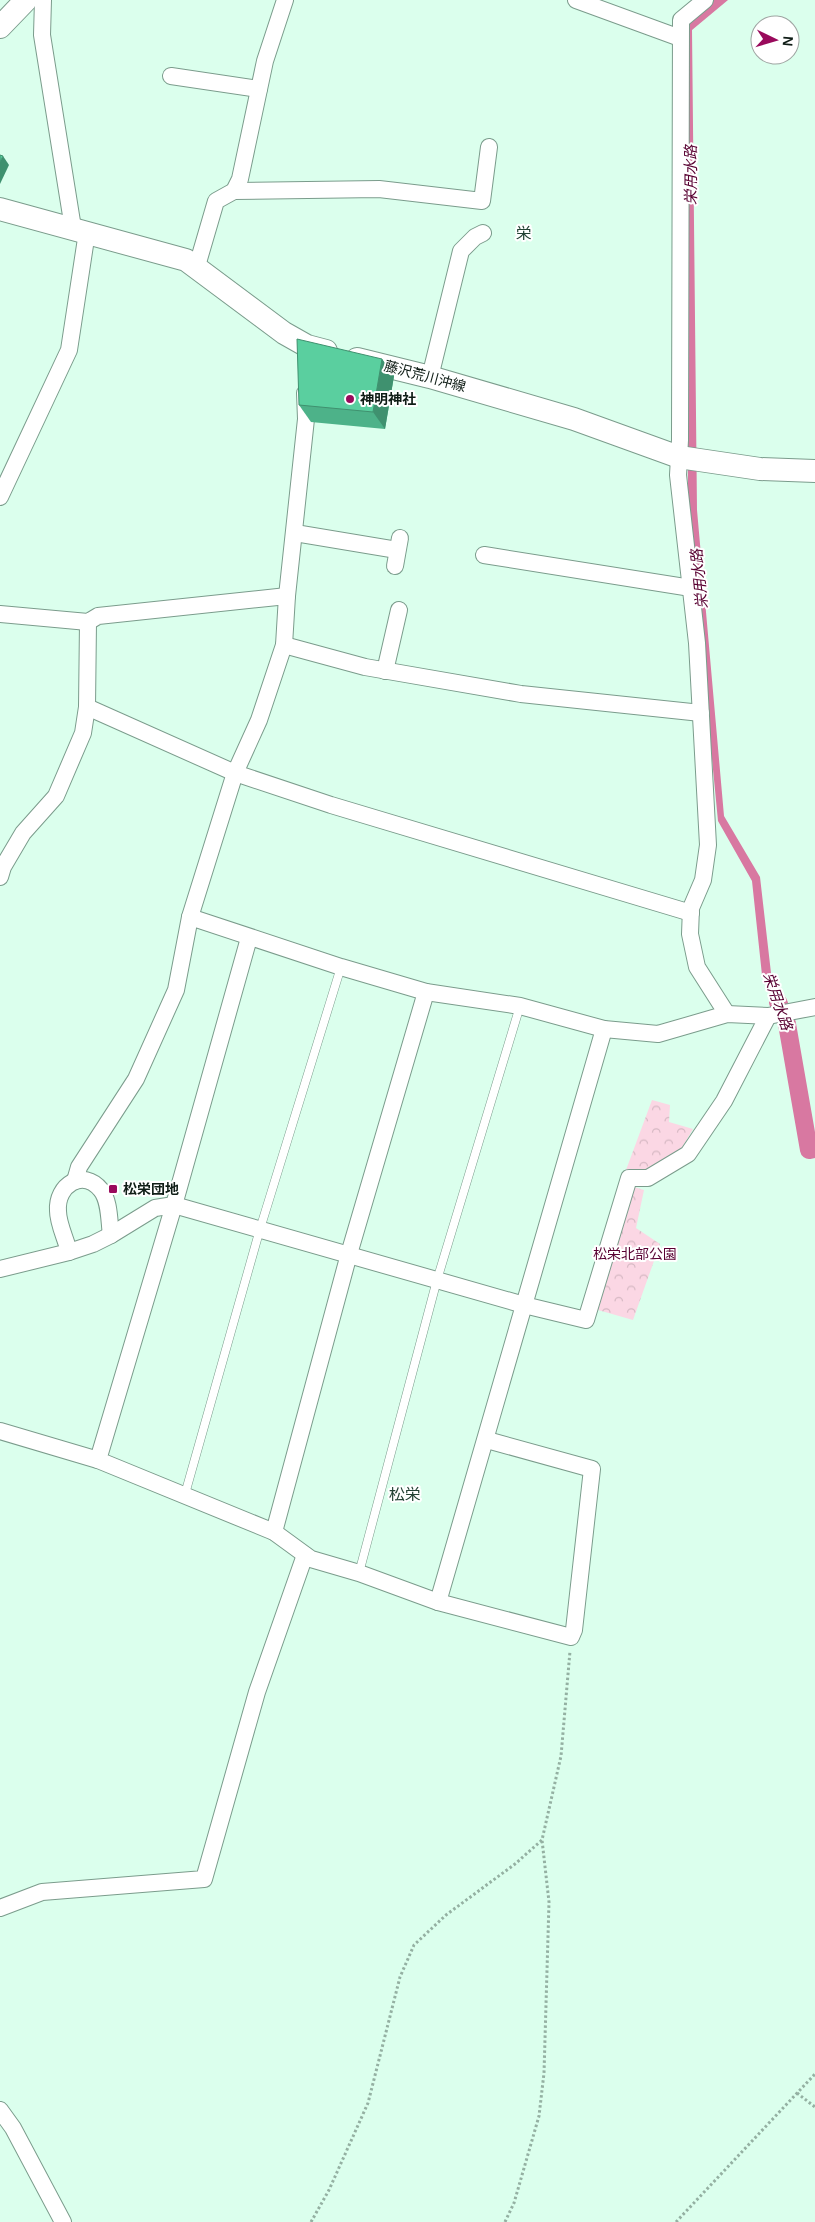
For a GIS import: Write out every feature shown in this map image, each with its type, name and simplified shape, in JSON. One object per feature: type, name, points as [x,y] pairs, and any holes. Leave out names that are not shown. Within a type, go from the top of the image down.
[{"type":"main road","points":[[0,27],[26,0]]},
{"type":"main road","name":"藤沢荒川沖線","points":[[0,209],[186,260],[197,266],[284,333],[305,362],[430,377],[574,419],[679,457],[760,469],[815,471]]},
{"type":"street","points":[[0,497],[69,350],[80,230],[42,35],[43,0]]},
{"type":"street","points":[[234,191],[240,179],[264,61],[285,0]]},
{"type":"street","points":[[576,0],[680,38]]},
{"type":"street","points":[[705,0],[681,20],[678,474],[697,643],[708,845],[703,880],[691,913],[690,934],[697,967],[727,1014]]},
{"type":"street","points":[[171,76],[259,89]]},
{"type":"street","points":[[197,266],[216,201],[234,191],[379,189],[482,201],[489,147]]},
{"type":"street","points":[[430,377],[461,250],[474,237],[483,233]]},
{"type":"street","points":[[75,1181],[79,1167],[136,1079],[176,990],[190,917],[235,772],[259,720],[284,645],[287,596],[306,419],[305,362]]},
{"type":"street","points":[[295,533],[397,551]]},
{"type":"street","points":[[484,555],[691,588]]},
{"type":"street","points":[[0,614],[88,622],[98,616],[287,596]]},
{"type":"street","points":[[385,671],[399,610]]},
{"type":"street","points":[[0,877],[3,867],[23,833],[56,796],[83,733],[87,707],[88,622]]},
{"type":"street","points":[[284,645],[365,667],[521,694],[701,712]]},
{"type":"street","points":[[87,707],[235,772],[331,805],[691,913]]},
{"type":"street","points":[[190,917],[249,938],[426,992],[520,1006],[604,1029],[658,1034],[727,1014],[768,1016],[815,1007]]},
{"type":"street","points":[[98,1460],[174,1205],[249,938]]},
{"type":"street","points":[[274,1532],[349,1254],[426,992]]},
{"type":"street","points":[[0,1269],[69,1252],[111,1235],[155,1208],[174,1205],[524,1305],[586,1320],[628,1178],[648,1178],[688,1154],[724,1101],[768,1016]]},
{"type":"street","points":[[438,1602],[487,1440],[604,1029]]},
{"type":"street","points":[[69,1252],[58,1212],[58,1200],[67,1184],[75,1181],[85,1181],[101,1190],[106,1199],[111,1235]]},
{"type":"street","points":[[0,1431],[98,1460],[185,1494],[274,1532],[311,1559],[359,1573],[438,1602],[571,1637],[574,1630],[592,1469],[487,1440]]},
{"type":"street","points":[[0,1908],[42,1892],[204,1879],[257,1692],[305,1555]]},
{"type":"street","points":[[0,2110],[13,2128],[63,2222]]},
{"type":"lane","points":[[185,1494],[260,1229],[341,967]]},
{"type":"lane","points":[[359,1573],[437,1280],[520,1006]]},
{"type":"path","points":[[505,2222],[514,2203],[539,2116],[544,2073],[549,1902],[542,1840],[561,1756],[571,1637]]},
{"type":"path","points":[[311,2222],[329,2190],[368,2103],[400,1976],[414,1945],[446,1915],[515,1864],[542,1840]]},
{"type":"path","points":[[676,2222],[815,2074]]},
{"type":"path","points":[[797,2093],[815,2107]]},
{"type":"green space","points":[[652,1100],[670,1105],[669,1122],[693,1129],[680,1151],[645,1172],[626,1170]]},
{"type":"green space","name":"松栄北部公園","points":[[631,1186],[644,1190],[636,1228],[660,1244],[633,1320],[598,1310]]},
{"type":"water","points":[[714,0],[728,0],[692,30],[697,510],[724,816],[760,877],[771,973],[792,1024],[783,1026],[762,975],[752,881],[718,821],[688,510],[686,24]]},
{"type":"building","name":"神明神社","points":[[297,339],[382,359],[373,412],[299,405]]},
{"type":"waterway","name":"栄用水路","points":[[778,1002],[787,1024],[809,1150],[815,1149]]},
{"type":"place","name":"神明神社","points":[[350,399]]},
{"type":"place","name":"松栄団地","points":[[113,1189]]},
{"type":"district","name":"栄","points":[[524,233]]},
{"type":"district","name":"松栄","points":[[405,1494]]}]
